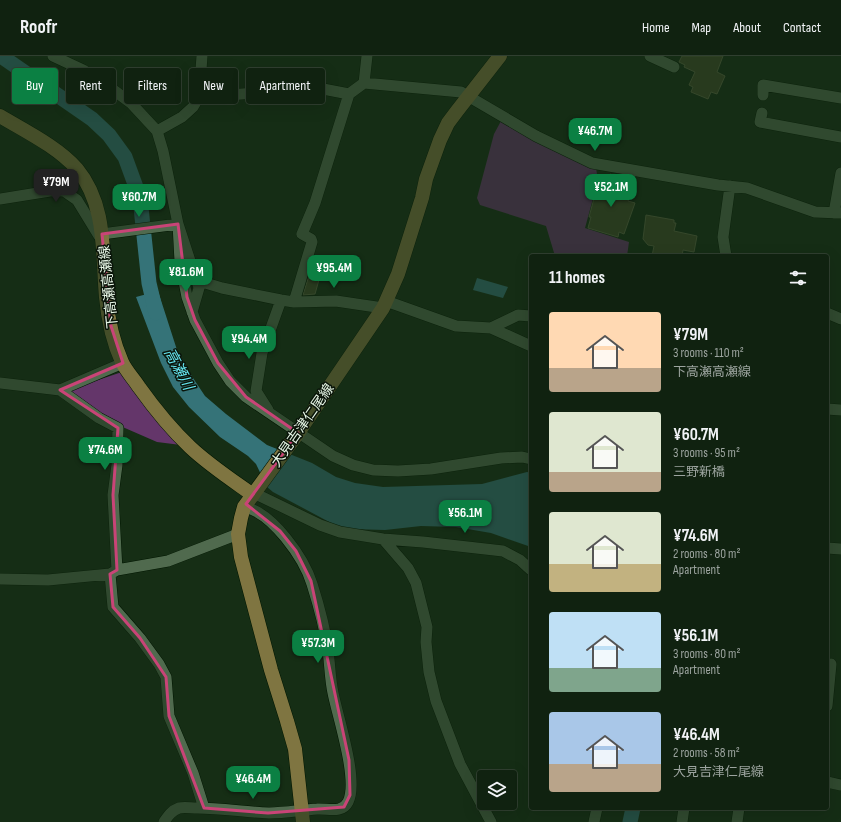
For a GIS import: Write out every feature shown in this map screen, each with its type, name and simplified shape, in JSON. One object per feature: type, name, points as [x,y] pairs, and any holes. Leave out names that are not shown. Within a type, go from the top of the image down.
[{"type":"main road","name":"大見吉津仁尾線","points":[[302,816],[295,749],[271,670],[240,557],[238,534],[241,518],[244,507],[298,433],[385,304],[398,274],[435,151],[448,123],[500,56]]},
{"type":"main road","name":"下高瀬高瀬線","points":[[0,116],[36,137],[66,158],[78,170],[87,184],[99,213],[102,234],[106,298],[110,326],[123,363],[148,399],[170,426],[190,447],[253,495]]},
{"type":"street","points":[[53,56],[83,70],[104,83],[131,103],[157,131],[163,151],[178,224],[199,288],[192,312]]},
{"type":"street","points":[[201,68],[202,56]]},
{"type":"street","points":[[364,83],[367,56]]},
{"type":"street","points":[[650,56],[674,67]]},
{"type":"street","points":[[294,302],[312,242],[311,239],[302,234],[315,202],[319,185],[349,94],[364,83],[461,92],[536,136],[592,163],[718,185],[747,188],[815,212],[837,213],[841,173]]},
{"type":"street","points":[[764,94],[763,85],[807,88],[841,98]]},
{"type":"street","points":[[238,94],[324,89],[349,94]]},
{"type":"street","points":[[157,131],[182,117],[195,104]]},
{"type":"street","points":[[762,113],[760,122],[805,126],[841,137]]},
{"type":"street","points":[[726,254],[723,237],[730,186]]},
{"type":"street","points":[[0,199],[64,191],[77,200],[99,236],[102,234],[178,224]]},
{"type":"street","points":[[178,224],[178,243],[182,279],[195,320],[218,363],[230,381],[246,397],[272,416],[333,456],[353,465],[373,470],[398,471],[431,469],[501,458],[522,457],[529,459]]},
{"type":"street","points":[[194,273],[202,282],[222,288],[294,302],[336,301],[385,304],[456,326],[491,328],[529,345]]},
{"type":"street","points":[[272,416],[256,390],[262,353],[282,300]]},
{"type":"street","points":[[829,314],[841,320]]},
{"type":"street","points":[[491,328],[518,315],[529,316]]},
{"type":"street","points":[[60,390],[123,363]]},
{"type":"street","points":[[0,383],[60,390],[99,418],[118,428],[117,465],[113,495],[113,607],[160,664],[166,678],[169,716],[193,773],[204,808]]},
{"type":"street","points":[[829,410],[841,410]]},
{"type":"street","points":[[253,495],[260,496],[320,525],[340,532],[383,539],[503,551],[520,560],[529,568]]},
{"type":"street","points":[[164,822],[171,812],[180,808],[204,808],[302,816],[318,808],[338,810],[348,803],[350,795],[349,760],[332,691],[328,650],[318,604],[311,581],[296,551],[280,531],[252,508],[244,507]]},
{"type":"street","points":[[0,579],[48,580],[113,572],[168,561],[238,534]]},
{"type":"street","points":[[383,539],[408,568],[416,583],[427,627],[426,642],[429,672],[436,701],[460,764],[491,822]]},
{"type":"street","points":[[829,548],[841,549]]},
{"type":"street","points":[[829,692],[833,664]]},
{"type":"street","points":[[829,782],[841,785]]},
{"type":"street","points":[[594,822],[597,810]]},
{"type":"street","points":[[682,822],[684,810]]},
{"type":"street","points":[[737,822],[739,810]]},
{"type":"highlighted area","points":[[178,224],[187,297],[195,320],[218,363],[246,397],[298,433],[246,504],[280,531],[296,551],[311,581],[349,760],[350,795],[344,807],[268,813],[204,808],[169,716],[166,677],[140,638],[113,607],[110,574],[117,570],[113,495],[118,428],[60,390],[123,363],[111,326],[102,234]]},
{"type":"shaded area","points":[[501,121],[596,168],[598,180],[585,228],[629,242],[627,254],[554,254],[546,226],[480,205],[477,198],[494,134]]},
{"type":"shaded area","points":[[125,371],[181,445],[157,442],[118,425],[68,390]]},
{"type":"water","points":[[477,278],[508,287],[503,298],[473,290]]},
{"type":"water","points":[[158,291],[177,350],[205,396],[267,445],[312,463],[336,477],[355,483],[383,487],[482,484],[529,472],[529,546],[491,533],[456,527],[421,526],[385,530],[351,529],[333,524],[273,492],[267,487],[256,464],[248,456],[220,437],[189,407],[173,387],[161,363],[136,297]]},
{"type":"building","points":[[682,56],[723,56],[717,72],[725,76],[717,94],[711,92],[708,99],[691,92],[693,87],[689,85],[695,72],[684,67],[685,65],[679,62]]},
{"type":"building","points":[[610,174],[621,178],[619,185],[632,189],[628,201],[635,203],[624,234],[619,232],[618,237],[588,228],[591,217],[589,217],[596,191],[598,192],[602,180],[607,182]]},
{"type":"building","points":[[646,215],[674,220],[674,223],[676,223],[674,231],[697,236],[694,252],[683,250],[682,254],[652,254],[654,246],[648,245],[643,239]]},
{"type":"building","points":[[316,265],[322,269],[315,294],[303,295],[312,266],[316,267]]},
{"type":"waterway","name":"高瀬川","points":[[1,56],[92,119],[109,135],[125,157],[140,198],[149,283],[156,313]]},
{"type":"waterway","name":"高瀬川","points":[[630,822],[633,810]]}]
